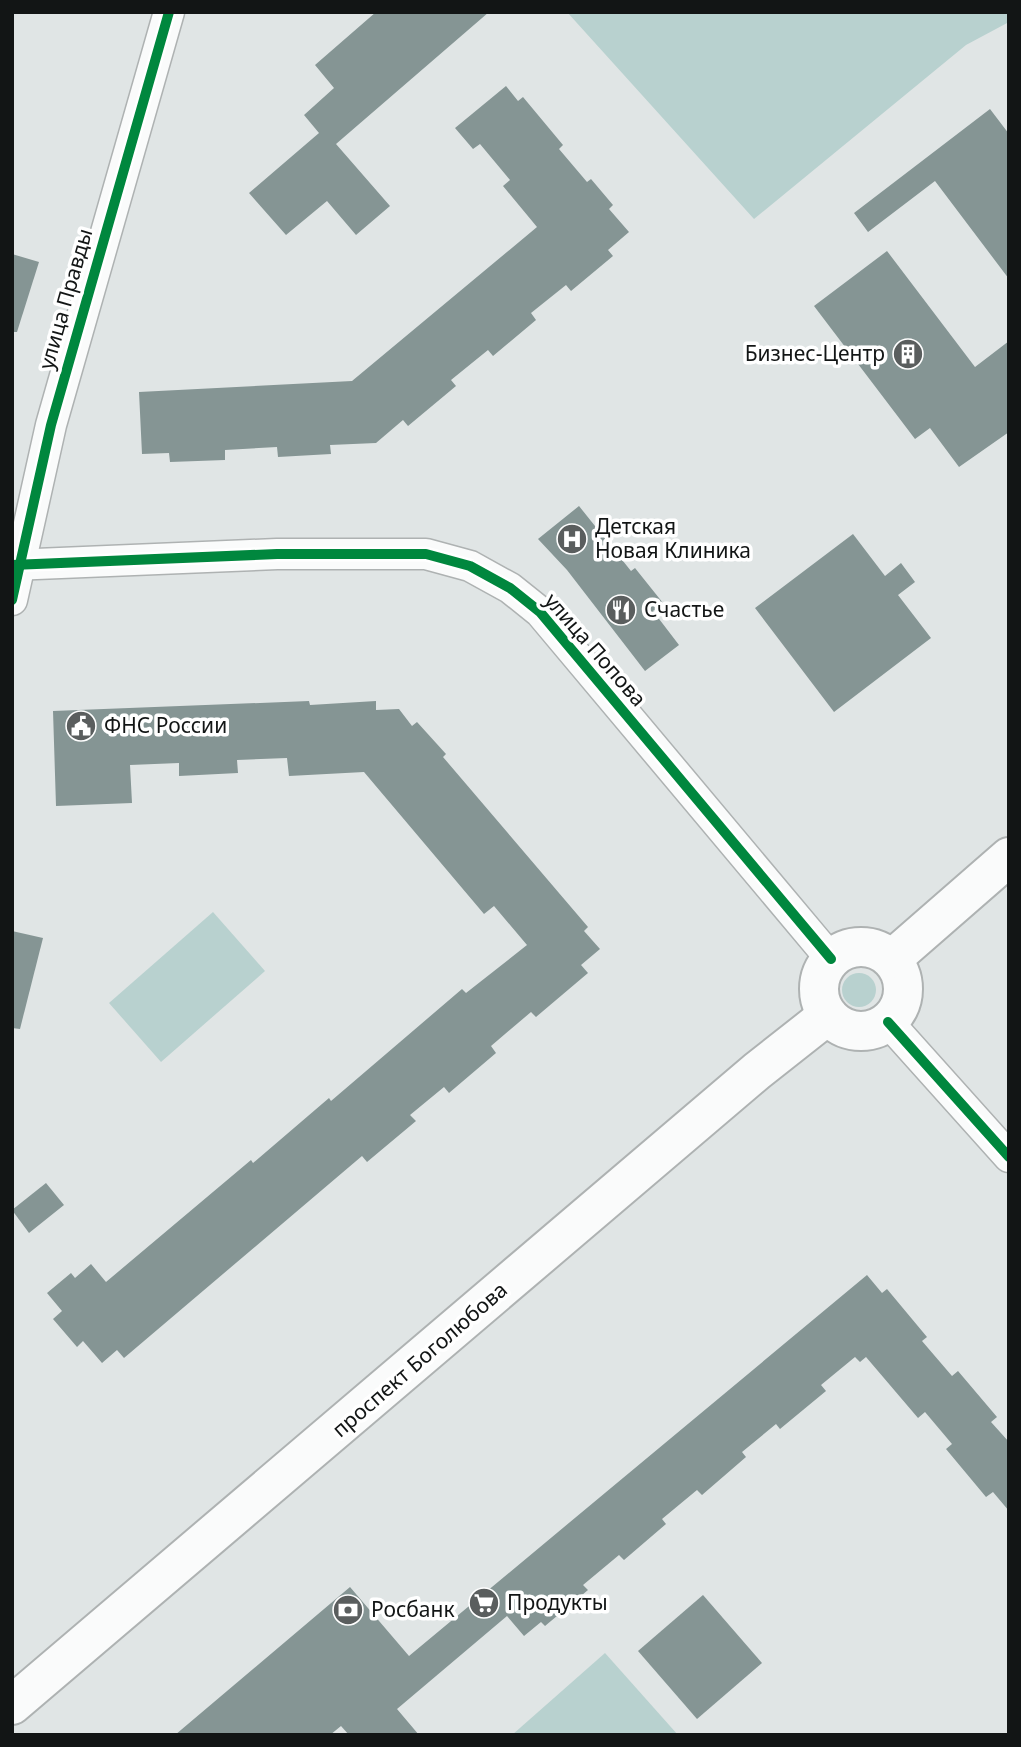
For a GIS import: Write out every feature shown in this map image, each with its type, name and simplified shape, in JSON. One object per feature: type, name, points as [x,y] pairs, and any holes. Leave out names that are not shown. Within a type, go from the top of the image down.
[{"type":"main road","points":[[892,959],[1009,857]]},
{"type":"main road","points":[[862,946],[878,949],[892,959],[902,974],[904,992],[900,1008],[888,1022],[873,1030],[857,1031],[841,1026],[828,1016],[821,1002],[818,986],[822,971],[831,959],[845,949],[862,946]]},
{"type":"main road","name":"проспект Боголюбова","points":[[12,1705],[757,1071],[828,1016]]},
{"type":"street","name":"улица Правды","points":[[12,600],[17,565],[51,425],[169,12]]},
{"type":"street","name":"улица Попова","points":[[17,565],[276,554],[426,554],[470,566],[510,588],[540,612],[831,959]]},
{"type":"street","points":[[888,1022],[1009,1157]]},
{"type":"shaded area","points":[[567,12],[1009,12],[1009,22],[966,45],[754,219]]},
{"type":"shaded area","points":[[213,912],[265,971],[161,1062],[109,1003]]},
{"type":"shaded area","points":[[859,973],[871,978],[876,990],[871,1002],[859,1007],[847,1002],[842,990],[847,978]]},
{"type":"shaded area","points":[[605,1653],[678,1735],[512,1735]]},
{"type":"building","points":[[376,12],[489,12],[336,144],[390,206],[356,235],[327,201],[286,235],[249,193],[319,133],[304,115],[334,88],[315,65]]},
{"type":"building","points":[[506,86],[518,101],[523,97],[563,145],[559,149],[587,182],[591,179],[613,205],[609,209],[629,232],[608,250],[613,256],[571,291],[566,285],[531,313],[536,320],[493,356],[488,350],[451,380],[456,386],[408,426],[403,420],[376,443],[330,445],[331,454],[278,457],[277,447],[225,450],[225,460],[170,462],[169,453],[142,454],[139,392],[352,381],[537,227],[503,186],[510,180],[480,144],[473,149],[455,128]]},
{"type":"building","points":[[990,109],[1009,134],[1009,279],[935,181],[868,232],[854,213]]},
{"type":"building","name":"Бизнес-Центр","points":[[887,251],[975,367],[1009,341],[1009,432],[959,467],[930,428],[915,439],[814,306]]},
{"type":"building","points":[[12,254],[39,262],[17,332],[12,332]]},
{"type":"building","points":[[579,506],[631,571],[635,568],[663,603],[653,611],[679,645],[645,671],[567,570],[538,539]]},
{"type":"building","points":[[853,534],[885,576],[901,563],[915,582],[898,595],[931,638],[834,712],[755,608]]},
{"type":"building","points":[[309,701],[310,705],[376,701],[376,710],[399,709],[412,726],[417,722],[446,754],[443,757],[588,927],[584,931],[600,949],[581,965],[588,973],[536,1017],[531,1012],[491,1046],[496,1053],[449,1093],[444,1087],[410,1115],[416,1121],[367,1162],[362,1156],[124,1358],[117,1350],[102,1363],[83,1341],[77,1347],[53,1319],[62,1311],[47,1293],[71,1273],[75,1278],[91,1264],[106,1282],[251,1160],[253,1163],[329,1098],[331,1101],[462,989],[466,993],[527,945],[494,906],[484,914],[364,772],[289,776],[287,758],[237,760],[238,773],[179,776],[179,763],[130,765],[132,803],[56,806],[53,711]]},
{"type":"building","points":[[12,931],[43,938],[20,1029],[12,1028]]},
{"type":"building","points":[[46,1183],[64,1205],[29,1233],[12,1210]]},
{"type":"building","points":[[867,1275],[882,1293],[887,1289],[927,1337],[922,1341],[952,1376],[958,1371],[997,1417],[991,1422],[1009,1442],[1009,1511],[993,1492],[986,1497],[946,1449],[952,1444],[925,1412],[918,1418],[866,1357],[860,1362],[855,1357],[821,1385],[826,1391],[780,1429],[776,1424],[742,1452],[746,1457],[702,1495],[697,1490],[662,1519],[666,1524],[624,1560],[619,1555],[583,1585],[588,1590],[545,1626],[541,1622],[524,1636],[507,1616],[397,1709],[419,1735],[349,1735],[341,1726],[330,1735],[175,1735],[350,1587],[409,1656]]},
{"type":"building","points":[[703,1595],[762,1663],[697,1719],[638,1651]]},
{"type":"cycle path","points":[[12,600],[51,425],[169,12]]},
{"type":"cycle path","points":[[12,565],[277,554],[426,554],[470,566],[510,588],[540,612],[831,959]]},
{"type":"cycle path","points":[[888,1022],[1009,1157]]},
{"type":"place","name":"Бизнес-Центр","points":[[908,354]]},
{"type":"place","name":"Детская Новая Клиника","points":[[572,539]]},
{"type":"place","name":"Счастье","points":[[621,610]]},
{"type":"place","name":"ФНС России","points":[[81,726]]},
{"type":"place","name":"Продукты","points":[[484,1603]]},
{"type":"place","name":"Росбанк","points":[[348,1610]]}]
